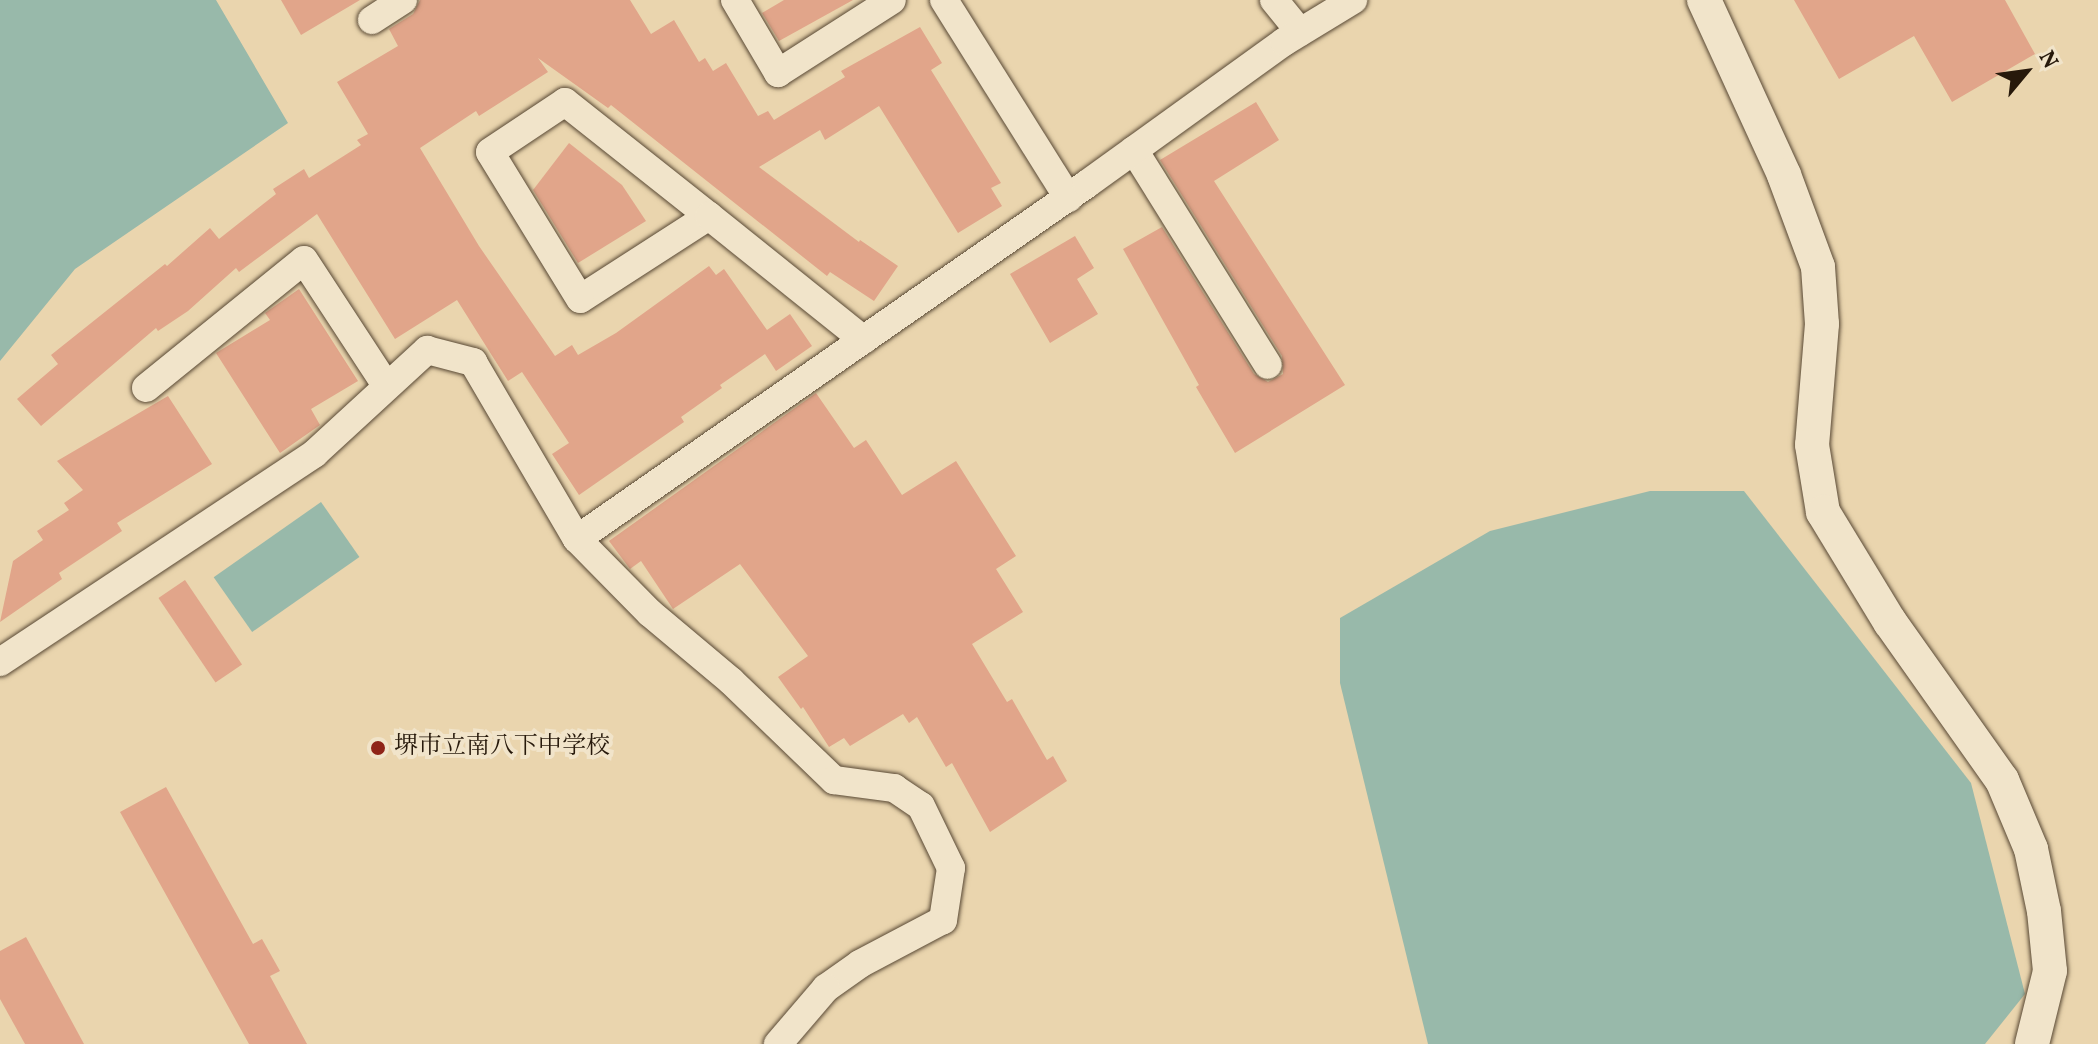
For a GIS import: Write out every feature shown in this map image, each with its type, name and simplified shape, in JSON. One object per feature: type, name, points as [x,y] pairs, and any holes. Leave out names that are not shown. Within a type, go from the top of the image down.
[{"type":"street","points":[[372,20],[403,0]]},
{"type":"street","points":[[735,0],[778,73],[892,0]]},
{"type":"street","points":[[944,0],[1068,198]]},
{"type":"street","points":[[1274,0],[1300,32]]},
{"type":"street","points":[[577,539],[1068,198],[1300,32],[1353,0]]},
{"type":"street","points":[[1704,0],[1784,175],[1818,267],[1822,324],[1812,445],[1823,512],[1890,622],[2002,780],[2031,849],[2044,911],[2050,971],[2032,1044]]},
{"type":"street","points":[[709,216],[580,299],[490,152],[565,102],[709,216],[864,340]]},
{"type":"street","points":[[1134,150],[1268,365]]},
{"type":"street","points":[[146,388],[304,260],[385,384]]},
{"type":"street","points":[[0,662],[314,454],[385,384],[427,350],[473,362],[577,539],[650,613],[731,681],[834,780],[894,788],[921,806],[951,868],[943,920],[860,964],[826,988],[778,1044]]},
{"type":"shaded area","points":[[0,0],[216,0],[288,123],[75,269],[0,361]]},
{"type":"shaded area","points":[[1650,491],[1744,491],[1971,783],[2025,994],[1985,1044],[1428,1044],[1340,683],[1340,618],[1490,531]]},
{"type":"shaded area","points":[[321,502],[359,557],[252,632],[214,577]]},
{"type":"building","points":[[281,0],[360,0],[301,35]]},
{"type":"building","points":[[420,0],[630,0],[651,34],[674,20],[699,62],[705,58],[713,71],[726,63],[758,116],[768,111],[774,120],[845,77],[841,71],[920,27],[942,63],[931,70],[1001,183],[991,188],[1002,206],[958,233],[879,106],[825,140],[820,130],[759,167],[859,242],[898,266],[874,301],[830,272],[827,276],[611,105],[608,108],[538,58],[548,72],[479,116],[476,111],[420,148],[479,246],[555,356],[572,345],[578,355],[616,333],[709,266],[716,275],[724,269],[767,330],[790,314],[812,346],[776,371],[765,354],[681,417],[684,422],[579,495],[552,454],[569,443],[522,372],[508,381],[457,300],[395,339],[317,214],[239,272],[236,268],[188,311],[158,331],[156,328],[41,426],[17,399],[58,364],[51,355],[165,264],[167,266],[210,228],[219,239],[276,194],[273,189],[304,169],[309,178],[361,145],[357,140],[368,134],[337,82],[398,46],[389,29],[413,14]]},
{"type":"building","points":[[784,0],[853,0],[779,41],[762,13]]},
{"type":"building","points":[[1794,0],[2005,0],[2035,54],[1952,102],[1914,36],[1839,79]]},
{"type":"building","points":[[1256,102],[1279,140],[1214,181],[1345,385],[1235,453],[1196,387],[1199,385],[1123,249],[1162,227],[1254,374],[1268,382],[1283,374],[1282,356],[1160,160]]},
{"type":"building","points":[[569,143],[622,185],[646,221],[578,263],[533,190]]},
{"type":"building","points":[[1075,236],[1094,268],[1077,279],[1098,314],[1050,343],[1010,274]]},
{"type":"building","points":[[299,289],[358,381],[311,409],[320,425],[280,453],[216,353],[270,320],[265,313]]},
{"type":"building","points":[[816,393],[854,448],[866,440],[902,495],[956,461],[1016,556],[996,569],[1023,612],[972,644],[1007,702],[1012,699],[1047,760],[1053,756],[1067,781],[990,832],[952,763],[946,767],[917,717],[909,723],[903,714],[850,746],[844,738],[829,747],[803,707],[801,709],[778,677],[808,656],[740,564],[673,609],[641,561],[630,569],[609,541]]},
{"type":"building","points":[[168,396],[212,464],[117,523],[122,531],[59,573],[62,579],[0,622],[13,561],[43,540],[37,531],[69,510],[64,503],[83,490],[57,461]]},
{"type":"building","points":[[185,580],[242,665],[216,682],[158,598]]},
{"type":"building","points":[[166,787],[253,944],[262,939],[280,971],[270,976],[307,1044],[249,1044],[120,812]]},
{"type":"building","points":[[26,937],[84,1044],[25,1044],[0,999],[0,951]]},
{"type":"place","name":"堺市立南八下中学校","points":[[378,748]]}]
